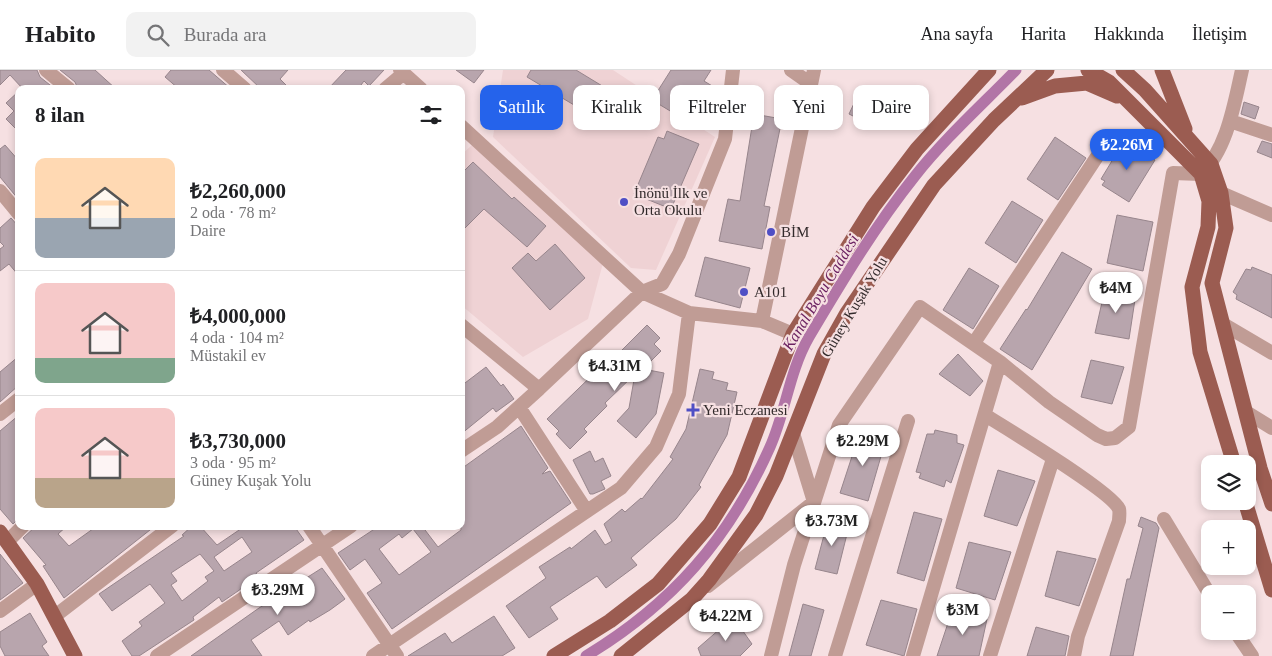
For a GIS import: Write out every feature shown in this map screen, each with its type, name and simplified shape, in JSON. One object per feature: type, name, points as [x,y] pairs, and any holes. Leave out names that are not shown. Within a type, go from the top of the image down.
[{"type":"main road","points":[[554,656],[610,622],[658,584],[710,524],[739,477],[793,334],[873,207],[917,149],[988,70]]},
{"type":"main road","name":"Güney Kuşak Yolu","points":[[621,656],[692,599],[756,516],[776,476],[824,354],[847,313],[934,185],[958,157],[1047,70]]},
{"type":"main road","points":[[1088,70],[1109,82],[1206,169],[1209,201],[1208,227],[1192,287],[1200,352],[1231,455]]},
{"type":"main road","points":[[1123,70],[1145,90],[1189,137]]},
{"type":"main road","points":[[1162,70],[1189,137],[1221,193],[1226,228],[1212,283],[1272,504]]},
{"type":"main road","points":[[1015,100],[1055,86],[1087,84],[1128,101]]},
{"type":"main road","points":[[1248,510],[1272,590]]},
{"type":"main road","points":[[3,537],[38,584],[75,656]]},
{"type":"street","points":[[46,70],[64,85]]},
{"type":"street","points":[[223,70],[240,85]]},
{"type":"street","points":[[465,448],[497,427],[539,390],[642,292],[662,284],[679,254],[726,139],[733,70]]},
{"type":"street","points":[[762,321],[812,77],[791,70]]},
{"type":"street","points":[[771,656],[794,565],[839,425],[920,306],[974,343],[1049,402],[1097,435],[1106,439],[1122,435],[1128,427],[1173,173],[1206,169],[1230,121],[1242,70]]},
{"type":"street","points":[[389,85],[402,72],[416,85]]},
{"type":"street","points":[[1230,121],[1272,135]]},
{"type":"street","points":[[465,136],[642,292],[689,313],[762,321],[793,334]]},
{"type":"street","points":[[974,343],[1106,143]]},
{"type":"street","points":[[0,191],[15,209]]},
{"type":"street","points":[[1221,193],[1272,215]]},
{"type":"street","points":[[373,656],[394,651],[586,510],[621,488],[656,447],[679,394],[689,313]]},
{"type":"street","points":[[1223,324],[1272,353]]},
{"type":"street","points":[[465,328],[539,390]]},
{"type":"street","points":[[913,656],[1000,362]]},
{"type":"street","points":[[0,414],[15,402]]},
{"type":"street","points":[[519,407],[586,510]]},
{"type":"street","points":[[1246,412],[1272,428]]},
{"type":"street","points":[[985,414],[1108,497],[1119,509],[1120,521],[1078,636],[1074,656]]},
{"type":"street","points":[[835,656],[908,421]]},
{"type":"street","points":[[793,433],[814,502]]},
{"type":"street","points":[[990,656],[1053,459]]},
{"type":"street","points":[[692,599],[814,502]]},
{"type":"street","points":[[1164,519],[1204,585]]},
{"type":"street","points":[[3,537],[16,530]]},
{"type":"street","points":[[55,616],[167,530]]},
{"type":"street","points":[[312,530],[394,651]]},
{"type":"street","points":[[157,656],[345,530]]},
{"type":"street","points":[[0,611],[38,584]]},
{"type":"street","points":[[1241,640],[1252,656]]},
{"type":"shaded area","name":"İnönü İlk ve Orta Okulu","points":[[503,70],[613,70],[636,85],[573,85],[573,130],[660,130],[660,101],[670,107],[670,130],[704,130],[715,137],[656,270],[631,268],[493,137],[494,130],[563,130],[563,85],[501,85]]},
{"type":"shaded area","points":[[472,145],[603,263],[588,319],[523,357],[465,308],[465,151]]},
{"type":"building","points":[[0,70],[37,70],[40,77],[50,85],[19,85],[10,75],[0,85]]},
{"type":"building","points":[[60,70],[95,70],[112,85],[76,85]]},
{"type":"building","points":[[171,70],[209,70],[226,85],[174,85],[165,77]]},
{"type":"building","points":[[241,70],[288,70],[280,79],[286,85],[257,85]]},
{"type":"building","points":[[346,70],[384,70],[370,85],[364,81],[361,85],[332,85]]},
{"type":"building","points":[[456,70],[484,70],[474,83]]},
{"type":"building","points":[[531,70],[576,70],[601,85],[573,85],[573,104],[563,98],[563,85],[540,85],[527,77]]},
{"type":"building","points":[[671,70],[711,70],[704,81],[711,85],[670,85],[670,111],[660,105],[660,87]]},
{"type":"building","points":[[15,95],[15,128],[6,119],[14,111],[6,103]]},
{"type":"building","points":[[1244,102],[1259,107],[1255,119],[1241,114]]},
{"type":"building","points":[[853,106],[853,116],[849,114]]},
{"type":"building","points":[[764,116],[774,118],[774,130],[780,130],[764,206],[770,207],[762,249],[719,241],[728,199],[740,201],[751,130],[764,130]]},
{"type":"building","points":[[667,131],[699,144],[671,209],[634,194],[658,137],[664,139]]},
{"type":"building","points":[[1055,137],[1086,158],[1058,200],[1027,179]]},
{"type":"building","points":[[1124,141],[1155,160],[1129,202],[1102,185],[1105,181],[1101,179]]},
{"type":"building","points":[[1262,141],[1272,144],[1272,158],[1257,152]]},
{"type":"building","points":[[5,145],[15,156],[15,195],[0,177],[0,149]]},
{"type":"building","points":[[473,162],[512,199],[514,197],[546,226],[527,247],[484,209],[465,228],[465,170]]},
{"type":"building","points":[[1012,201],[1043,220],[1016,263],[985,243]]},
{"type":"building","points":[[1117,215],[1153,222],[1143,271],[1107,263]]},
{"type":"building","points":[[11,218],[15,222],[15,271],[9,264],[0,271],[0,249],[4,246],[0,242],[0,228]]},
{"type":"building","points":[[555,244],[585,278],[550,310],[512,268],[528,253],[536,261]]},
{"type":"building","points":[[1062,252],[1092,269],[1032,370],[1000,349],[1027,310]]},
{"type":"building","points":[[705,257],[750,268],[740,308],[695,296]]},
{"type":"building","points":[[1252,267],[1272,275],[1272,318],[1236,299],[1237,295],[1233,292],[1246,269],[1251,270]]},
{"type":"building","points":[[969,268],[999,286],[973,329],[943,310]]},
{"type":"building","points":[[1105,289],[1136,293],[1129,339],[1095,333]]},
{"type":"building","points":[[647,325],[660,338],[654,344],[661,351],[643,369],[664,373],[656,414],[636,438],[617,421],[629,408],[635,374],[605,403],[607,406],[584,429],[587,432],[570,449],[556,434],[559,431],[547,419],[608,360],[610,362]]},
{"type":"building","points":[[958,354],[983,381],[970,396],[939,374]]},
{"type":"building","points":[[15,359],[15,389],[0,402],[0,372]]},
{"type":"building","points":[[1091,360],[1124,367],[1112,404],[1081,397]]},
{"type":"building","points":[[486,367],[501,386],[503,384],[514,399],[496,412],[493,408],[465,431],[465,383]]},
{"type":"building","points":[[700,369],[714,372],[712,379],[728,383],[726,390],[737,392],[727,435],[699,485],[701,487],[676,519],[631,558],[637,565],[606,588],[597,576],[550,607],[558,619],[529,638],[506,606],[546,578],[539,567],[570,547],[571,549],[595,530],[605,545],[612,541],[604,524],[622,509],[625,512],[642,499],[673,459],[670,457],[686,429]]},
{"type":"building","points":[[15,418],[15,522],[13,524],[0,509],[0,431]]},
{"type":"building","points":[[521,426],[548,468],[542,474],[550,471],[571,503],[392,629],[367,593],[382,583],[365,559],[350,570],[338,553],[373,530],[412,530],[402,538],[399,534],[379,549],[399,575],[431,552],[414,530],[425,530],[438,547],[461,530],[465,530],[465,466]]},
{"type":"building","points":[[935,430],[957,435],[957,443],[964,445],[951,483],[946,480],[944,487],[919,478],[921,473],[916,472],[927,434],[934,434]]},
{"type":"building","points":[[859,435],[886,439],[868,501],[840,493]]},
{"type":"building","points":[[590,451],[595,462],[603,458],[611,476],[601,481],[605,489],[593,494],[590,494],[573,460]]},
{"type":"building","points":[[998,470],[1035,481],[1017,526],[984,516]]},
{"type":"building","points":[[914,512],[942,519],[924,581],[897,573]]},
{"type":"building","points":[[1141,517],[1156,523],[1159,528],[1133,656],[1110,656],[1127,579],[1130,579],[1143,528],[1138,526]]},
{"type":"building","points":[[828,520],[849,526],[837,574],[815,569]]},
{"type":"building","points":[[32,530],[62,530],[58,534],[69,546],[91,530],[150,530],[64,598],[43,566],[46,565],[23,538]]},
{"type":"building","points":[[188,530],[204,530],[217,545],[239,530],[297,530],[304,540],[256,573],[258,576],[222,602],[219,597],[193,617],[194,620],[139,656],[132,656],[122,641],[142,626],[139,622],[165,603],[150,584],[112,611],[99,594],[184,536],[182,535]],"holes":[[[242,537],[252,552],[224,571],[214,557]],[[200,554],[214,571],[205,577],[208,581],[182,601],[171,585],[177,581],[171,573]]]},
{"type":"building","points":[[969,542],[1011,552],[995,600],[956,588]]},
{"type":"building","points":[[1057,551],[1096,559],[1079,606],[1045,596]]},
{"type":"building","points":[[0,554],[23,583],[0,600]]},
{"type":"building","points":[[322,568],[345,599],[288,635],[279,621],[251,640],[262,656],[191,656],[259,608]]},
{"type":"building","points":[[881,600],[917,609],[904,656],[866,645]]},
{"type":"building","points":[[803,604],[824,610],[811,656],[789,656]]},
{"type":"building","points":[[952,611],[987,619],[979,656],[937,656]]},
{"type":"building","points":[[30,613],[47,642],[42,646],[49,656],[5,656],[0,646],[0,632]]},
{"type":"building","points":[[494,616],[515,648],[502,656],[408,656],[445,633],[452,643]]},
{"type":"building","points":[[729,621],[738,624],[752,644],[740,656],[701,656],[698,648]]},
{"type":"building","points":[[1036,627],[1069,636],[1065,656],[1027,656]]},
{"type":"waterway","name":"Kanal Boyu Caddesi","points":[[586,656],[617,636],[671,591],[716,540],[736,511],[770,447],[802,350],[859,255],[900,195],[927,162],[951,135],[1016,70]]},
{"type":"place","name":"İnönü İlk ve Orta Okulu","points":[[624,202]]},
{"type":"place","name":"BİM","points":[[771,232]]},
{"type":"place","name":"A101","points":[[744,292]]},
{"type":"place","name":"Yeni Eczanesi","points":[[693,410]]}]
